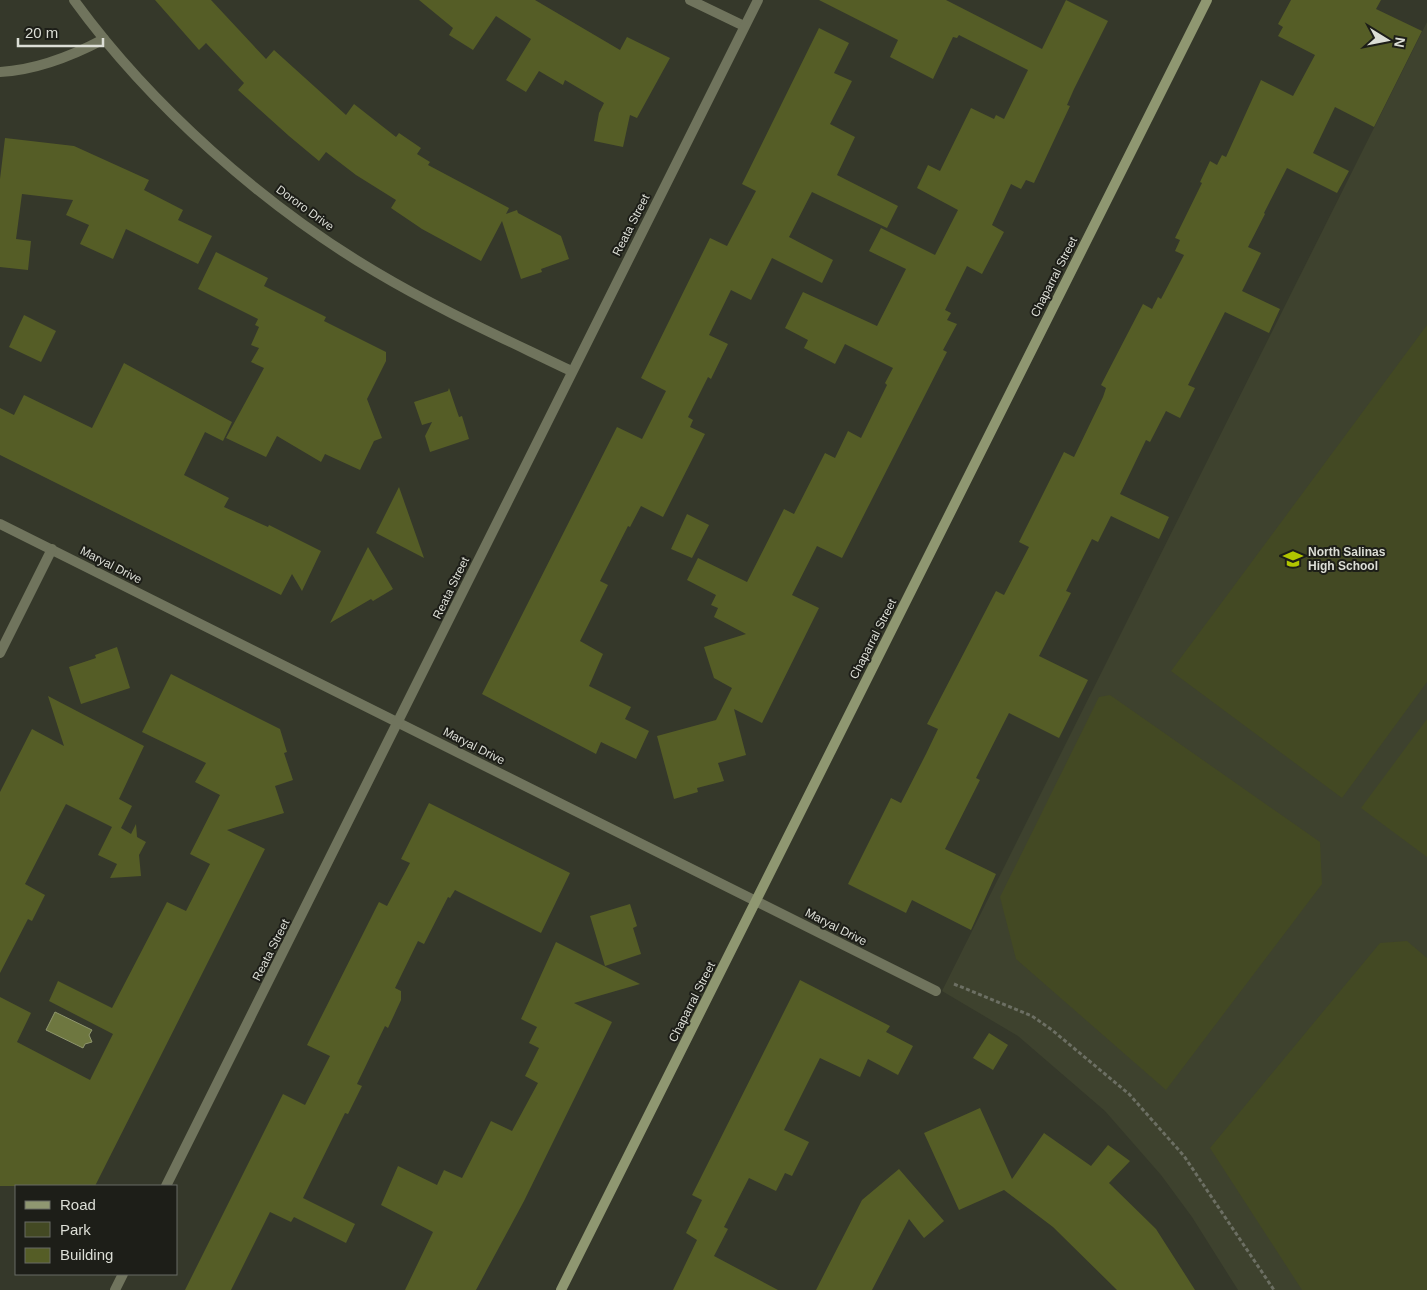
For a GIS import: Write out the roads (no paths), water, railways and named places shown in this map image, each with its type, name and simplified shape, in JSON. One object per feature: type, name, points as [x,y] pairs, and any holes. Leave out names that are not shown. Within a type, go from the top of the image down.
[{"type":"street","name":"Dororo Drive","points":[[74,0],[137,77],[244,178],[304,224],[374,271],[414,294],[571,372]]},
{"type":"street","points":[[690,0],[744,26]]},
{"type":"street","name":"Reata Street","points":[[167,1185],[399,723],[571,372],[758,0]]},
{"type":"street","name":"Chaparral Street","points":[[562,1290],[1207,0]]},
{"type":"street","points":[[0,72],[25,69],[63,58],[104,39]]},
{"type":"street","name":"Maryal Drive","points":[[0,524],[936,991]]},
{"type":"street","points":[[0,653],[52,549]]},
{"type":"street","points":[[115,1290],[122,1275]]},
{"type":"place","name":"North Salinas High School","points":[[1293,559]]}]
